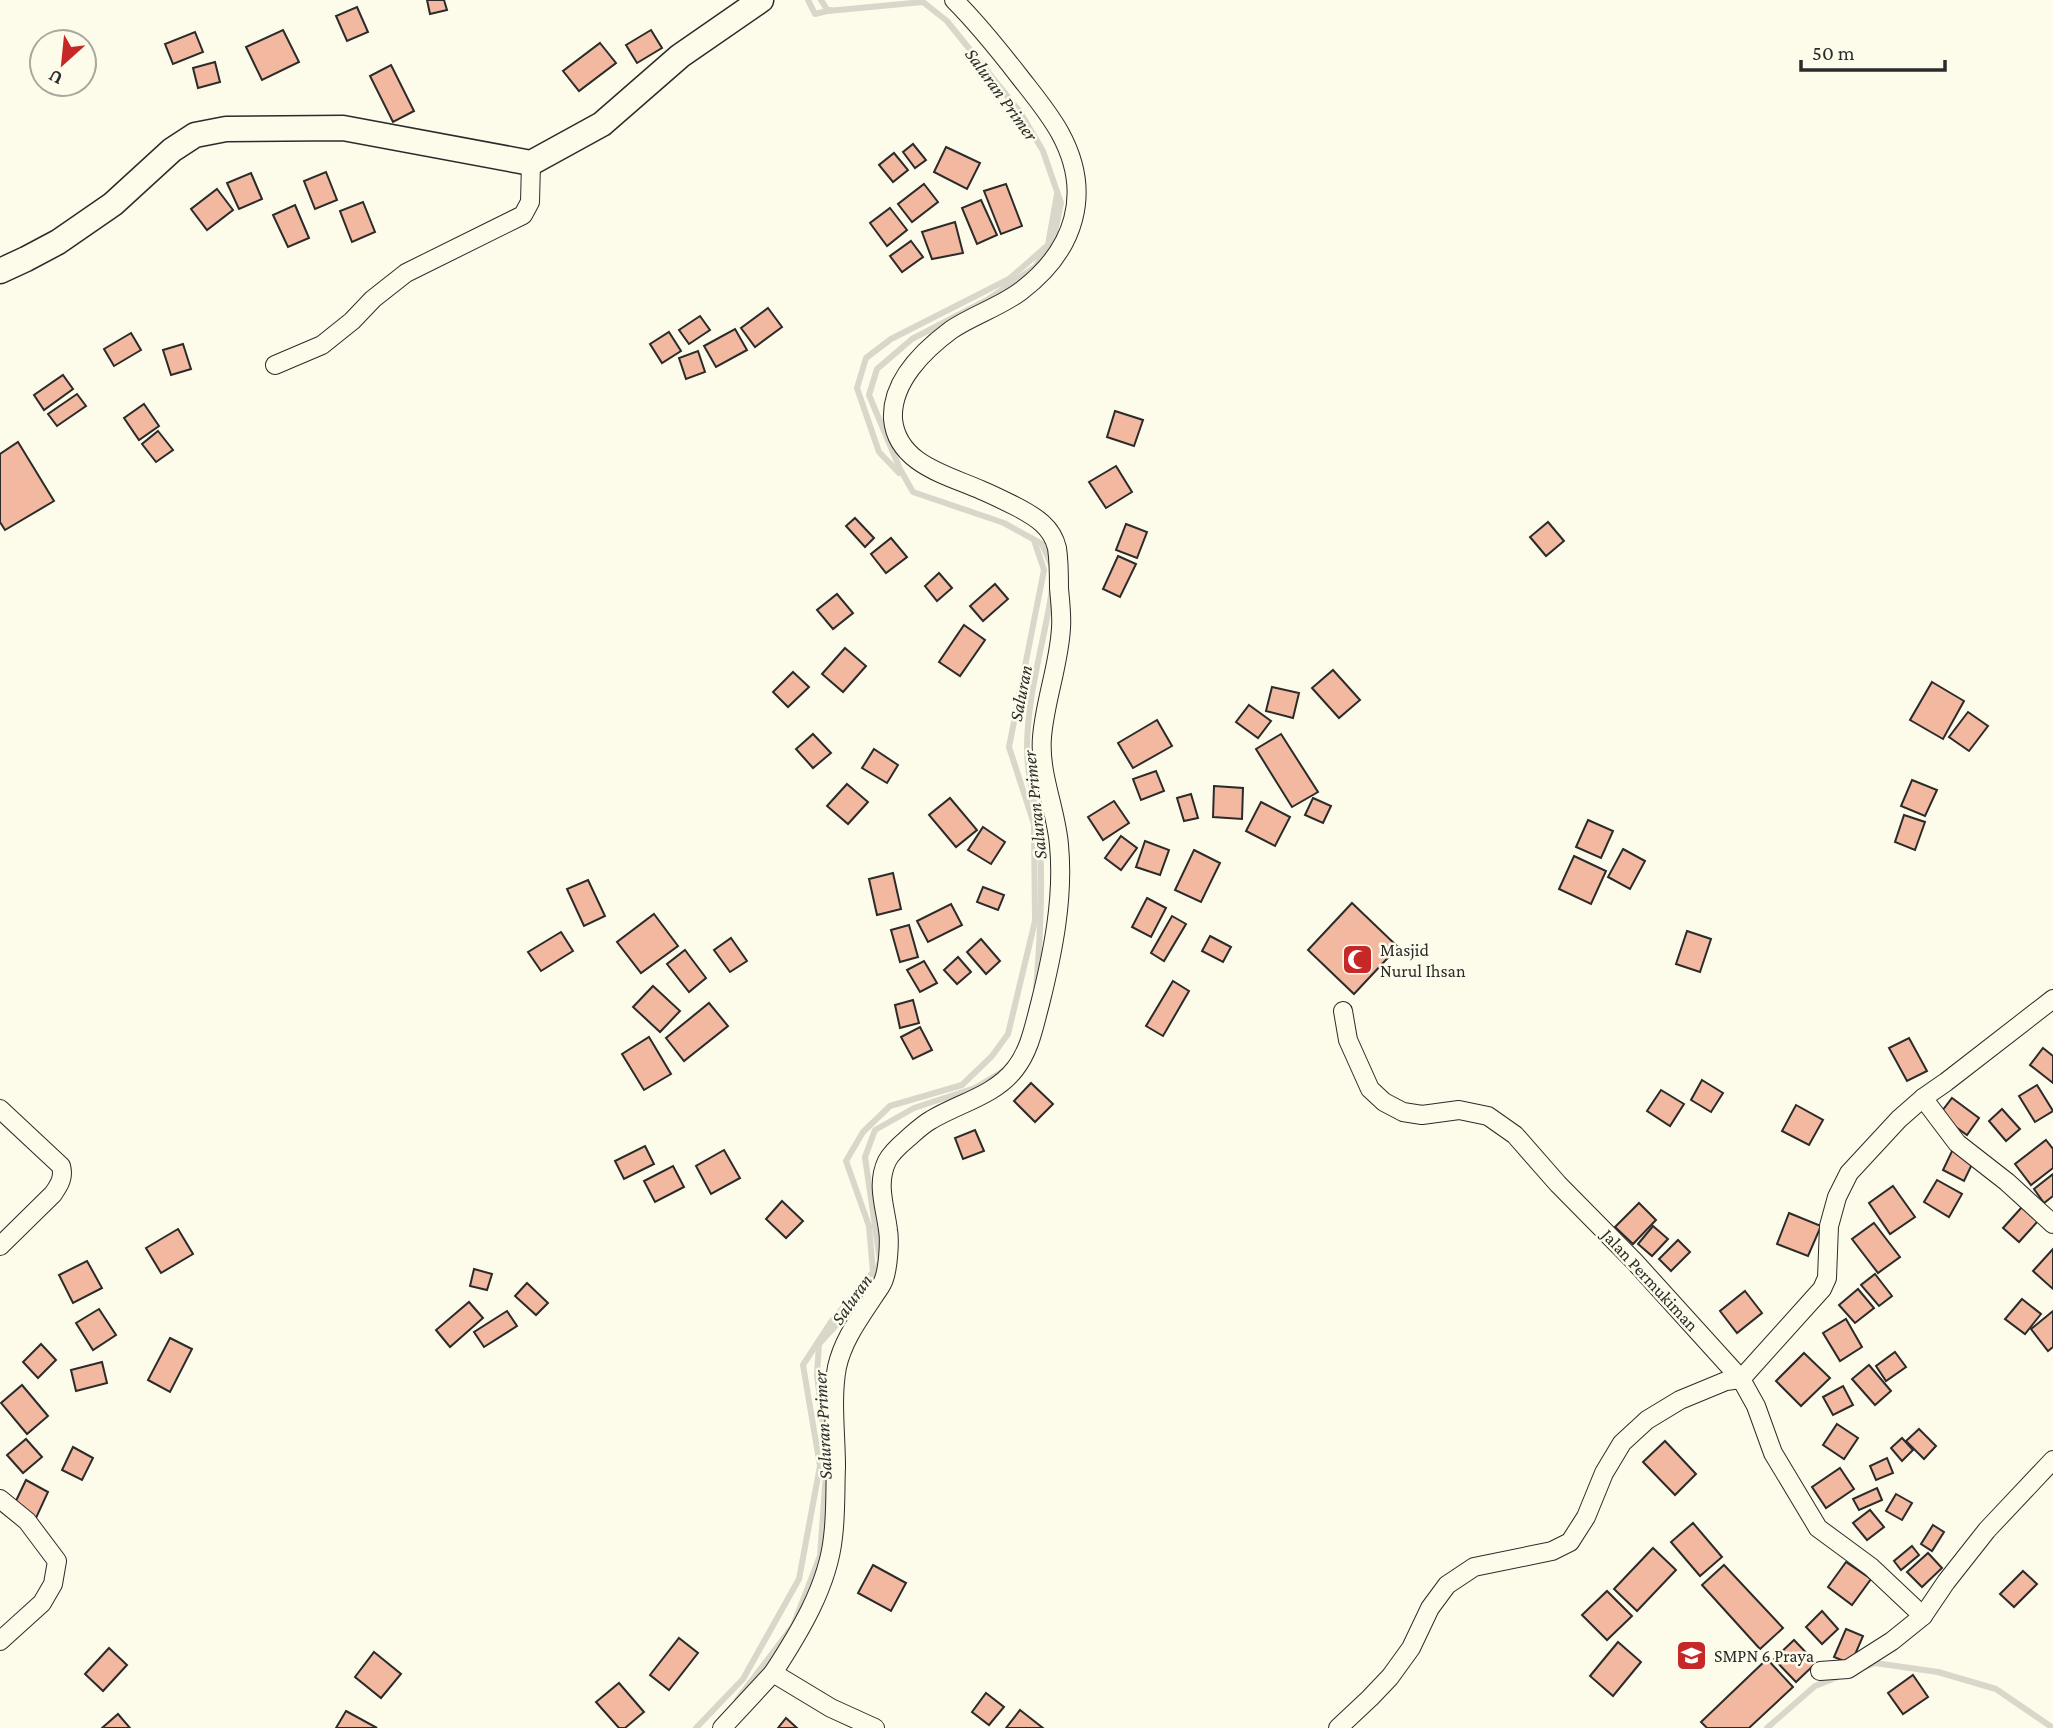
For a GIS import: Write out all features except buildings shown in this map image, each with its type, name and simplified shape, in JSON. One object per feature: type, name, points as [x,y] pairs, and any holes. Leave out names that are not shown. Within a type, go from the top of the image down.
[{"type":"street","points":[[0,271],[58,242],[113,204],[172,150],[195,135],[226,129],[342,128],[531,163],[602,124],[680,56],[761,0]]},
{"type":"street","points":[[722,1728],[773,1673],[799,1632],[825,1574],[833,1540],[837,1369],[845,1342],[884,1279],[890,1236],[880,1194],[887,1161],[901,1144],[929,1121],[989,1091],[1013,1072],[1030,1042],[1044,988],[1058,914],[1059,840],[1042,757],[1042,735],[1061,629],[1057,551],[1052,534],[1036,517],[926,467],[912,457],[896,432],[893,419],[896,397],[903,380],[914,365],[953,329],[1000,305],[1023,289],[1045,268],[1063,245],[1077,201],[1075,168],[1059,131],[980,26],[954,0]]},
{"type":"street","points":[[275,365],[322,345],[406,273],[523,215],[530,202],[531,163]]},
{"type":"street","points":[[1338,1728],[1390,1677],[1411,1648],[1430,1608],[1447,1584],[1474,1567],[1552,1551],[1570,1542],[1586,1517],[1604,1473],[1622,1443],[1647,1420],[1680,1400],[1726,1381],[1741,1379],[1822,1289],[1827,1278],[1829,1226],[1837,1197],[1849,1173],[1899,1119],[1923,1098],[2053,999]]},
{"type":"street","name":"Jalan Permukiman","points":[[1343,1011],[1348,1040],[1370,1088],[1384,1102],[1403,1112],[1423,1115],[1459,1110],[1488,1116],[1515,1135],[1741,1379],[1756,1406],[1773,1453],[1818,1528],[1871,1567],[1923,1616]]},
{"type":"street","points":[[1923,1098],[1956,1143],[2007,1182],[2053,1224]]},
{"type":"street","points":[[0,1109],[61,1166],[63,1174],[53,1194],[0,1246]]},
{"type":"street","points":[[1819,1671],[1848,1670],[1892,1641],[1923,1616],[1987,1530],[2053,1460]]},
{"type":"street","points":[[0,1499],[27,1521],[57,1561],[54,1584],[42,1603],[0,1641]]},
{"type":"street","points":[[773,1673],[831,1707],[875,1728]]},
{"type":"waterway","name":"Saluran","points":[[808,0],[815,14],[831,10]]},
{"type":"waterway","name":"Saluran Primer","points":[[821,0],[828,11],[923,2],[947,21],[1020,112],[1043,151],[1061,203],[1054,237],[1035,267],[987,300],[912,339],[877,369],[869,395],[900,469],[913,492],[1004,523],[1042,544],[1053,569]]},
{"type":"waterway","name":"Saluran","points":[[899,473],[879,452],[857,388],[866,358],[891,339],[1009,279],[1048,245],[1057,194]]},
{"type":"waterway","name":"Saluran","points":[[696,1728],[743,1679],[799,1579],[820,1466],[803,1365],[831,1322],[873,1272],[869,1226],[846,1161],[863,1132],[890,1106],[962,1085],[992,1056],[1008,1034],[1035,921],[1034,824],[1009,747],[1044,570],[1034,540]]},
{"type":"waterway","name":"Saluran Primer","points":[[1036,989],[1041,916],[1041,862],[1027,749],[1033,689],[1052,590]]},
{"type":"waterway","name":"Saluran","points":[[737,1700],[793,1626],[820,1556],[827,1459],[817,1375],[819,1344],[872,1286],[880,1261],[865,1157],[875,1130],[914,1108],[975,1088],[1005,1070]]},
{"type":"waterway","points":[[1865,1667],[1875,1663],[1938,1672],[1996,1689],[2053,1728]]},
{"type":"waterway","points":[[1767,1728],[1815,1686],[1838,1677]]},
{"type":"place","name":"Masjid Nurul Ihsan","points":[[1357,960]]},
{"type":"place","name":"SMPN 6 Praya","points":[[1691,1656]]}]
